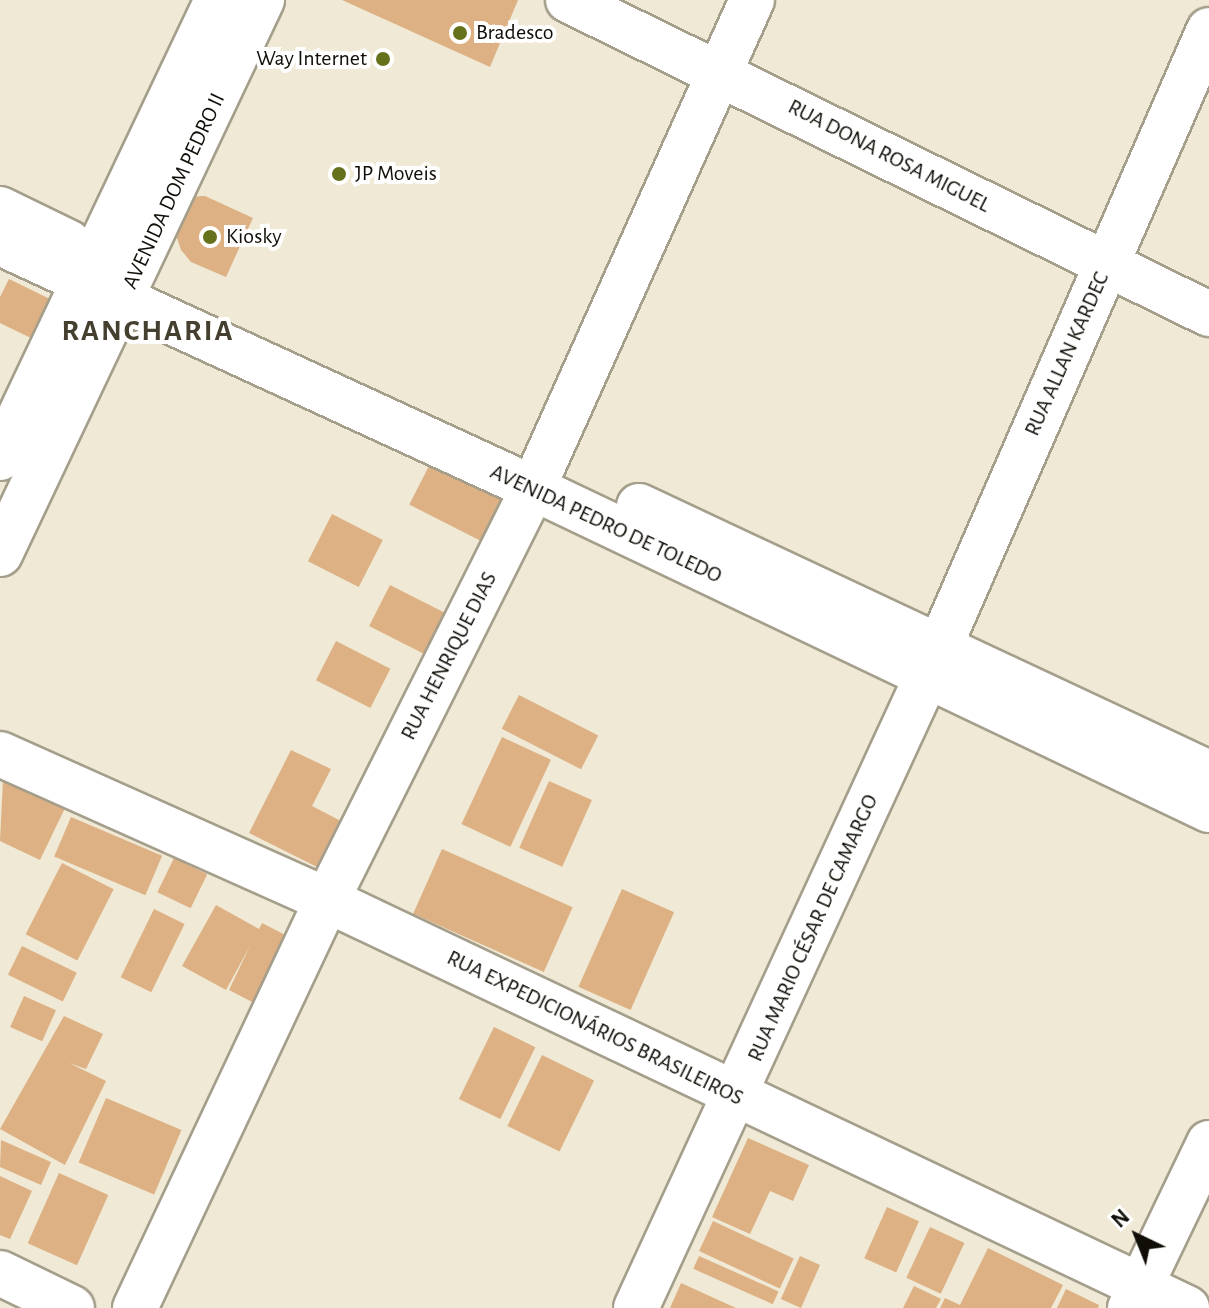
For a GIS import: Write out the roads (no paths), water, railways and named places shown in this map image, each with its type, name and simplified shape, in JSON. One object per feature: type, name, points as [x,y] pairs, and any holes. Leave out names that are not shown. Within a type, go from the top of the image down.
[{"type":"street","name":"AVENIDA DOM PEDRO II","points":[[0,554],[217,0]]},
{"type":"street","name":"AVENIDA DOM PEDRO II","points":[[0,458],[110,278],[262,0]]},
{"type":"street","name":"RUA DONA ROSA MIGUEL","points":[[568,0],[719,70],[1105,266],[1209,314]]},
{"type":"street","name":"RUA HENRIQUE DIAS","points":[[135,1308],[327,900],[539,476],[752,0]]},
{"type":"street","name":"RUA ALLAN KARDEC","points":[[933,662],[1209,30]]},
{"type":"street","name":"AVENIDA PEDRO DE TOLEDO","points":[[0,209],[110,278]]},
{"type":"street","name":"AVENIDA PEDRO DE TOLEDO","points":[[0,243],[110,278],[539,476],[933,662],[1209,810]]},
{"type":"street","name":"AVENIDA PEDRO DE TOLEDO","points":[[933,662],[1209,773]]},
{"type":"street","name":"RUA MARIO CÉSAR DE CAMARGO","points":[[636,1308],[737,1097],[933,662]]},
{"type":"street","name":"RUA EXPEDICIONÁRIOS BRASILEIROS","points":[[0,754],[327,900],[737,1097],[1135,1297],[1187,1308]]},
{"type":"street","points":[[1135,1297],[1209,1143]]},
{"type":"street","points":[[0,1273],[72,1308]]},
{"type":"place","name":"Bradesco","points":[[460,33]]},
{"type":"place","name":"Way Internet","points":[[383,59]]},
{"type":"place","name":"JP Moveis","points":[[339,174]]},
{"type":"place","name":"Kiosky","points":[[210,237]]},
{"type":"district","name":"RANCHARIA","points":[[148,331]]}]
